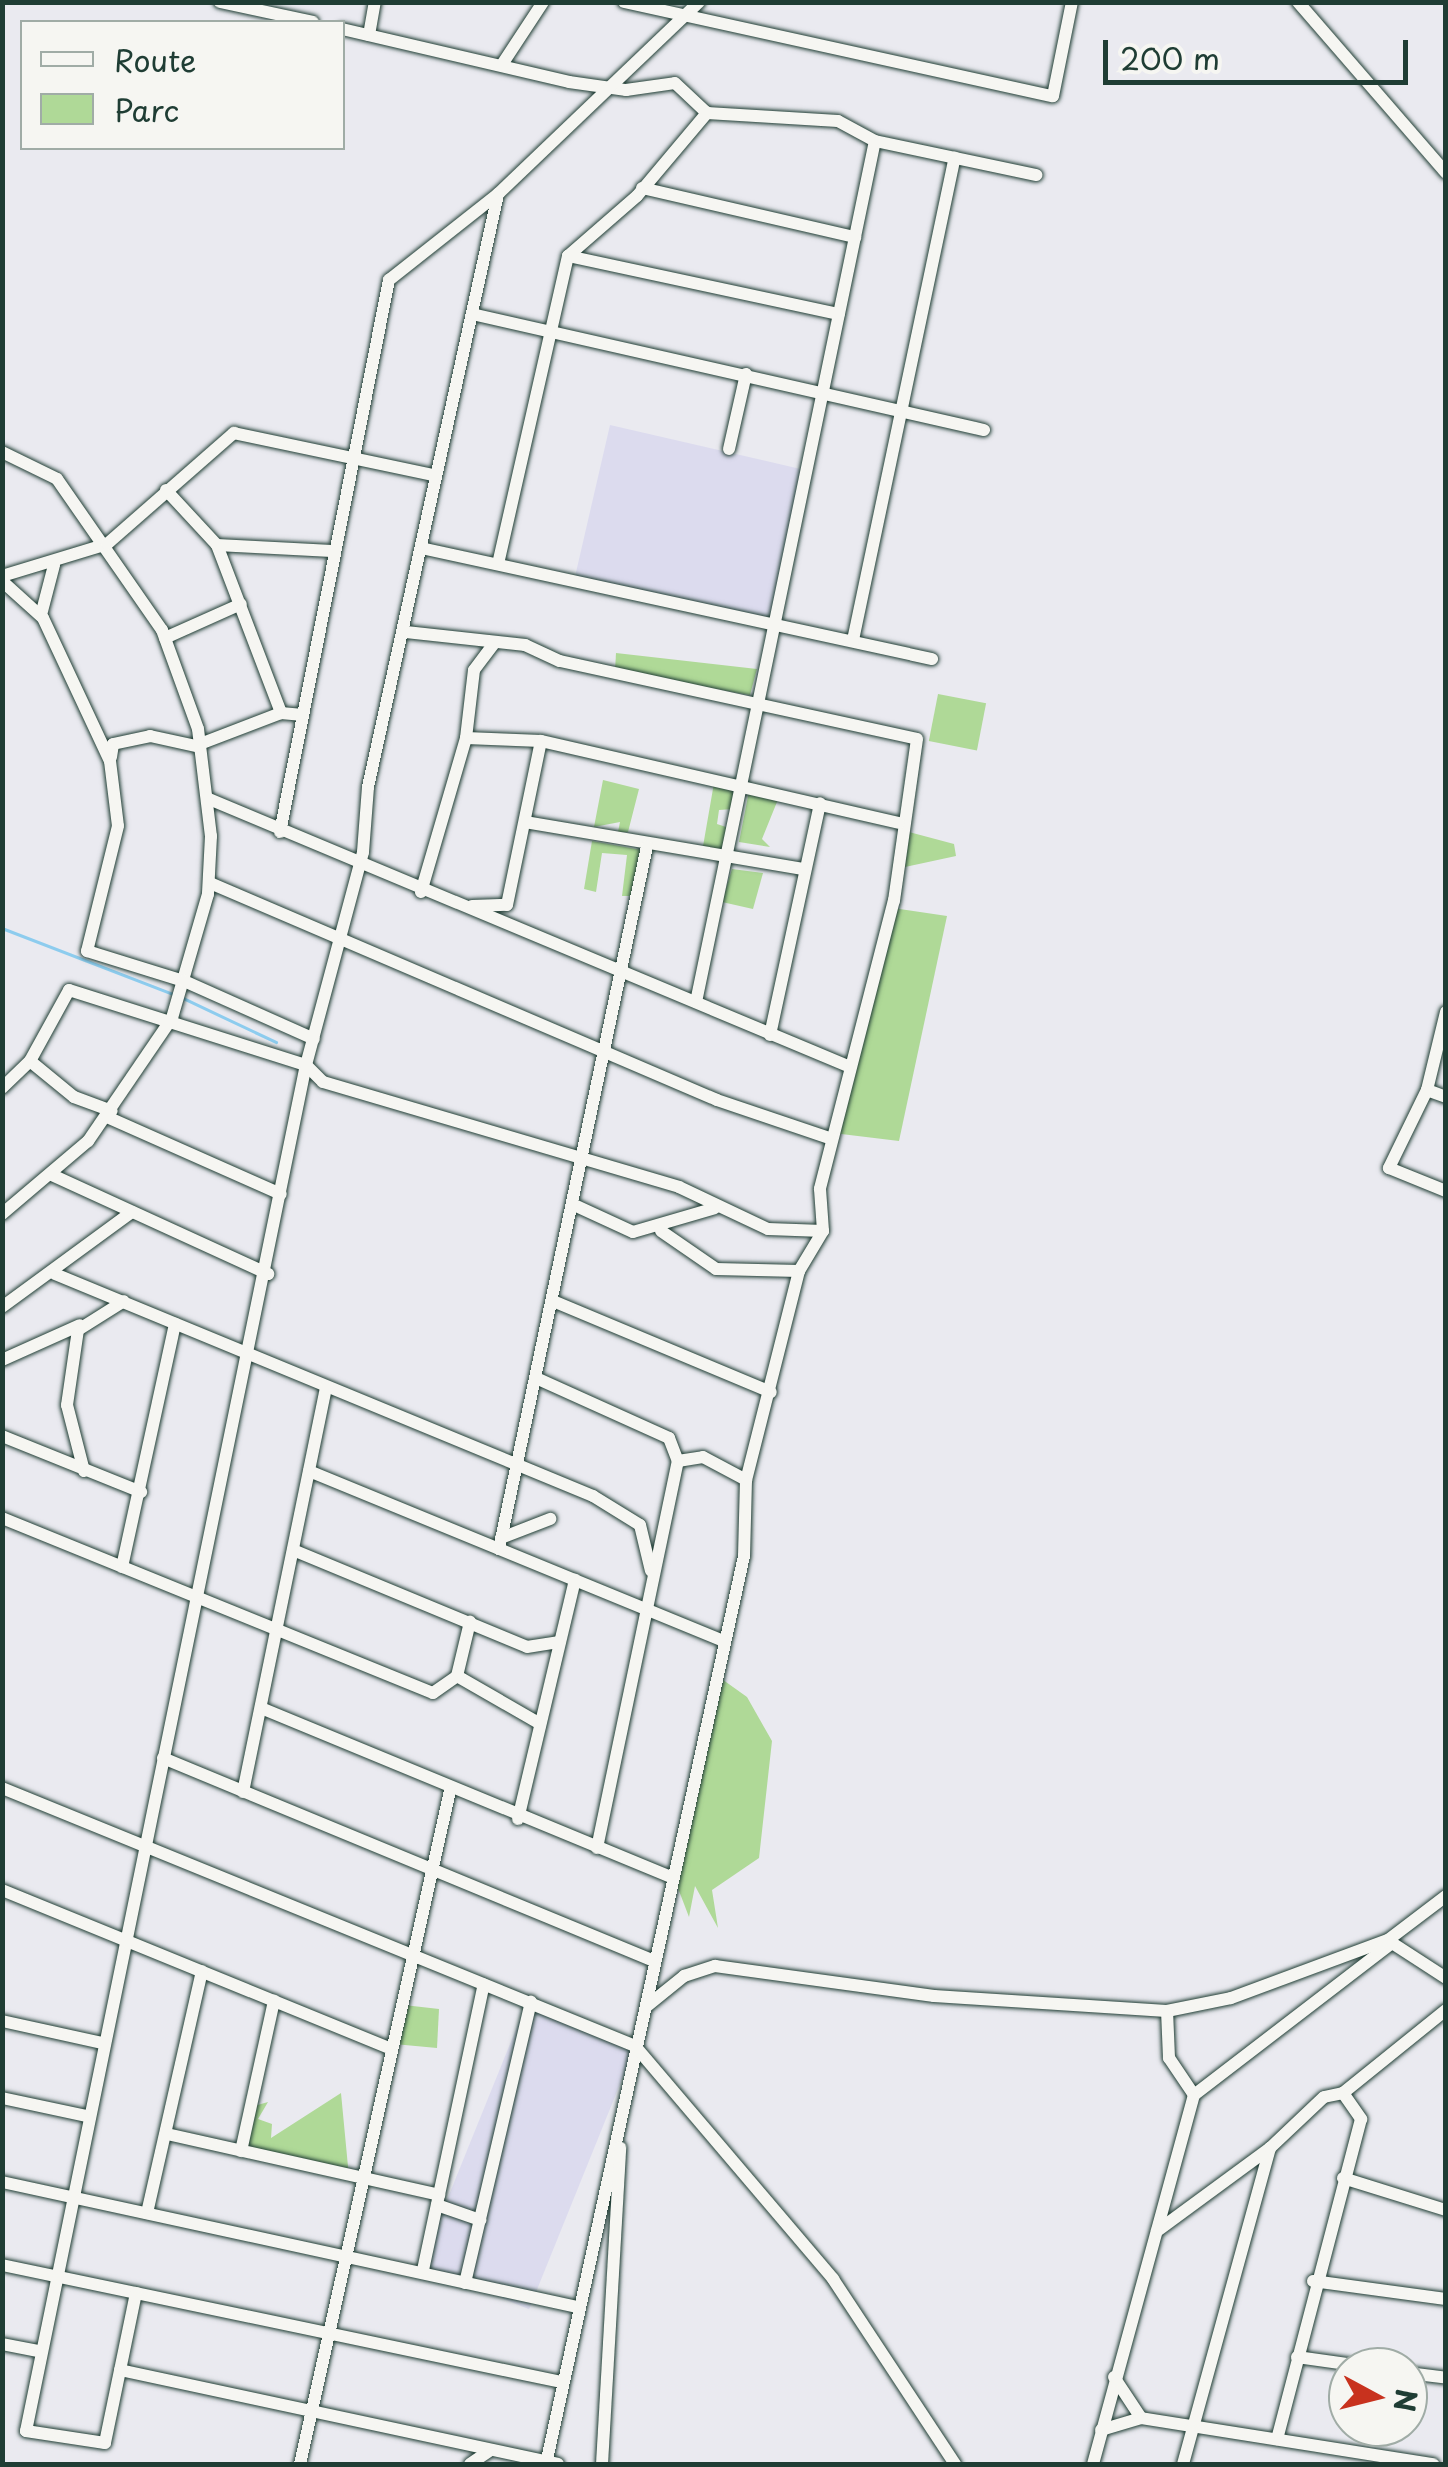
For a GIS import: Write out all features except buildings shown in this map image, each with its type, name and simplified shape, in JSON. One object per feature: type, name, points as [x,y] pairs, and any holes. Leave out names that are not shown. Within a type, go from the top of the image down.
[{"type":"street","points":[[220,2],[304,20]]},
{"type":"street","points":[[369,34],[374,2]]},
{"type":"street","points":[[503,62],[543,2]]},
{"type":"street","points":[[280,832],[332,552],[389,280],[498,194],[616,87],[699,2]]},
{"type":"street","points":[[625,3],[1053,96],[1072,2]]},
{"type":"street","points":[[1298,2],[1446,173]]},
{"type":"street","points":[[345,30],[503,62],[520,74],[616,87],[675,84],[707,113],[838,121],[875,140],[1036,175]]},
{"type":"street","points":[[498,564],[568,256],[642,188],[707,113]]},
{"type":"street","points":[[696,1002],[875,140]]},
{"type":"street","points":[[853,640],[955,158]]},
{"type":"street","points":[[642,188],[855,236]]},
{"type":"street","points":[[136,2292],[104,2443],[26,2432],[37,2351],[268,1274],[306,1066],[356,864],[406,632],[434,475],[498,194]]},
{"type":"street","points":[[568,256],[839,314]]},
{"type":"street","points":[[472,314],[824,390],[984,430]]},
{"type":"street","points":[[729,449],[746,374]]},
{"type":"street","points":[[2,578],[54,565],[107,544],[234,432],[434,475]]},
{"type":"street","points":[[2,452],[56,478],[107,544],[165,638],[200,745],[209,799],[210,883],[172,1018],[109,1114],[52,1175],[2,1214]]},
{"type":"street","points":[[166,490],[216,545],[280,713]]},
{"type":"street","points":[[216,545],[332,552]]},
{"type":"street","points":[[421,548],[932,659]]},
{"type":"street","points":[[40,615],[54,565]]},
{"type":"street","points":[[2,578],[40,615],[110,760]]},
{"type":"street","points":[[165,638],[241,604]]},
{"type":"street","points":[[120,2370],[550,2464],[561,2382],[722,1640],[744,1556],[746,1480],[799,1272],[823,1231],[832,1139],[894,900],[899,822],[917,739],[758,706],[494,642],[406,632]]},
{"type":"street","points":[[421,892],[466,738],[474,670],[494,642]]},
{"type":"street","points":[[303,715],[280,713],[200,745],[150,736],[113,744],[110,760],[118,826],[86,950],[184,981],[314,1040]]},
{"type":"street","points":[[466,738],[541,741],[899,822]]},
{"type":"street","points":[[451,904],[507,904],[541,741]]},
{"type":"street","points":[[209,799],[421,892],[848,1066]]},
{"type":"street","points":[[770,1034],[820,804]]},
{"type":"street","points":[[525,822],[726,862],[803,869]]},
{"type":"street","points":[[500,1544],[647,846]]},
{"type":"street","points":[[210,883],[603,1048],[832,1139]]},
{"type":"street","points":[[2,1088],[30,1061],[70,990],[134,1016],[172,1018],[306,1066],[322,1082],[581,1162],[679,1187],[715,1208],[768,1229],[823,1231]]},
{"type":"street","points":[[1446,1012],[1427,1090],[1389,1168],[1446,1190]]},
{"type":"street","points":[[30,1061],[74,1097],[282,1194]]},
{"type":"street","points":[[1427,1090],[1446,1097]]},
{"type":"street","points":[[52,1175],[268,1274]]},
{"type":"street","points":[[572,1204],[632,1232],[661,1231],[715,1208]]},
{"type":"street","points":[[2,1307],[55,1274],[132,1212]]},
{"type":"street","points":[[661,1231],[716,1269],[799,1272]]},
{"type":"street","points":[[55,1274],[516,1466],[640,1525],[651,1571]]},
{"type":"street","points":[[2,1360],[80,1326],[124,1300]]},
{"type":"street","points":[[553,1300],[771,1392]]},
{"type":"street","points":[[122,1567],[175,1324]]},
{"type":"street","points":[[80,1326],[66,1405],[84,1471]]},
{"type":"street","points":[[536,1378],[670,1438],[678,1461],[651,1571],[649,1611],[597,1848]]},
{"type":"street","points":[[243,1792],[326,1387]]},
{"type":"street","points":[[2,1436],[141,1492]]},
{"type":"street","points":[[678,1461],[703,1458],[746,1480]]},
{"type":"street","points":[[309,1471],[500,1544],[574,1580],[722,1640]]},
{"type":"street","points":[[509,1502],[520,1548]]},
{"type":"street","points":[[2,1518],[433,1693],[456,1676],[470,1622]]},
{"type":"street","points":[[500,1544],[516,1531],[550,1519]]},
{"type":"street","points":[[293,1550],[527,1647],[560,1642]]},
{"type":"street","points":[[518,1818],[537,1722],[574,1580]]},
{"type":"street","points":[[456,1676],[537,1722]]},
{"type":"street","points":[[261,1708],[450,1792],[673,1878]]},
{"type":"street","points":[[164,1758],[654,1961]]},
{"type":"street","points":[[2,1788],[636,2046],[833,2279],[878,2359],[948,2449],[966,2464]]},
{"type":"street","points":[[300,2464],[450,1792]]},
{"type":"street","points":[[2,1890],[125,1946],[202,1971],[391,2049]]},
{"type":"street","points":[[1093,2464],[1194,2095],[1446,1896]]},
{"type":"street","points":[[643,2011],[663,1989],[714,1966],[934,1996],[1167,2011],[1231,1998],[1390,1942]]},
{"type":"street","points":[[1390,1942],[1446,1978]]},
{"type":"street","points":[[148,2213],[202,1971]]},
{"type":"street","points":[[423,2270],[484,1984]]},
{"type":"street","points":[[241,2151],[274,2001]]},
{"type":"street","points":[[464,2284],[531,2002]]},
{"type":"street","points":[[1156,2232],[1270,2148],[1324,2097],[1342,2093],[1446,2010]]},
{"type":"street","points":[[1167,2011],[1170,2058],[1194,2095]]},
{"type":"street","points":[[2,2021],[102,2043]]},
{"type":"street","points":[[1276,2438],[1314,2281],[1361,2119],[1342,2093]]},
{"type":"street","points":[[2,2098],[87,2116]]},
{"type":"street","points":[[602,2464],[622,2109]]},
{"type":"street","points":[[167,2134],[438,2200],[480,2220]]},
{"type":"street","points":[[1182,2464],[1270,2148]]},
{"type":"street","points":[[1343,2178],[1446,2210]]},
{"type":"street","points":[[2,2182],[423,2270],[464,2284],[578,2307]]},
{"type":"street","points":[[2,2265],[561,2382]]},
{"type":"street","points":[[1314,2281],[1446,2299]]},
{"type":"street","points":[[2,2344],[37,2351]]},
{"type":"street","points":[[1297,2357],[1328,2361]]},
{"type":"street","points":[[1114,2378],[1141,2418]]},
{"type":"street","points":[[1101,2430],[1141,2418],[1276,2438],[1396,2462],[1432,2464]]},
{"type":"street","points":[[948,2449],[955,2464]]},
{"type":"street","points":[[470,2464],[491,2450]]},
{"type":"shaded area","points":[[610,425],[807,470],[771,625],[574,580]]},
{"type":"shaded area","points":[[527,2002],[635,2046],[529,2309],[421,2265]]},
{"type":"green space","points":[[616,653],[757,669],[750,695],[615,671]]},
{"type":"green space","points":[[938,694],[986,703],[977,750],[929,741]]},
{"type":"green space","points":[[603,780],[639,789],[628,832],[618,832],[620,822],[594,827]]},
{"type":"green space","points":[[714,783],[735,787],[733,809],[719,810],[717,824],[729,828],[722,857],[702,852]]},
{"type":"green space","points":[[749,791],[779,797],[762,839],[770,847],[739,842]]},
{"type":"green space","points":[[909,832],[954,844],[956,856],[905,867]]},
{"type":"green space","points":[[592,841],[642,850],[632,896],[622,896],[627,855],[602,853],[596,892],[584,889]]},
{"type":"green space","points":[[732,869],[763,873],[753,909],[722,902]]},
{"type":"green space","points":[[893,908],[947,916],[899,1141],[833,1133]]},
{"type":"green space","points":[[719,1677],[747,1697],[772,1741],[759,1858],[712,1890],[718,1928],[695,1886],[689,1917],[676,1883]]},
{"type":"green space","points":[[404,2005],[439,2009],[437,2048],[394,2044]]},
{"type":"green space","points":[[341,2093],[349,2177],[241,2151],[251,2107],[268,2102],[258,2119],[272,2124],[271,2138]]},
{"type":"waterway","points":[[2,928],[176,995]]},
{"type":"waterway","points":[[183,998],[276,1042]]}]
